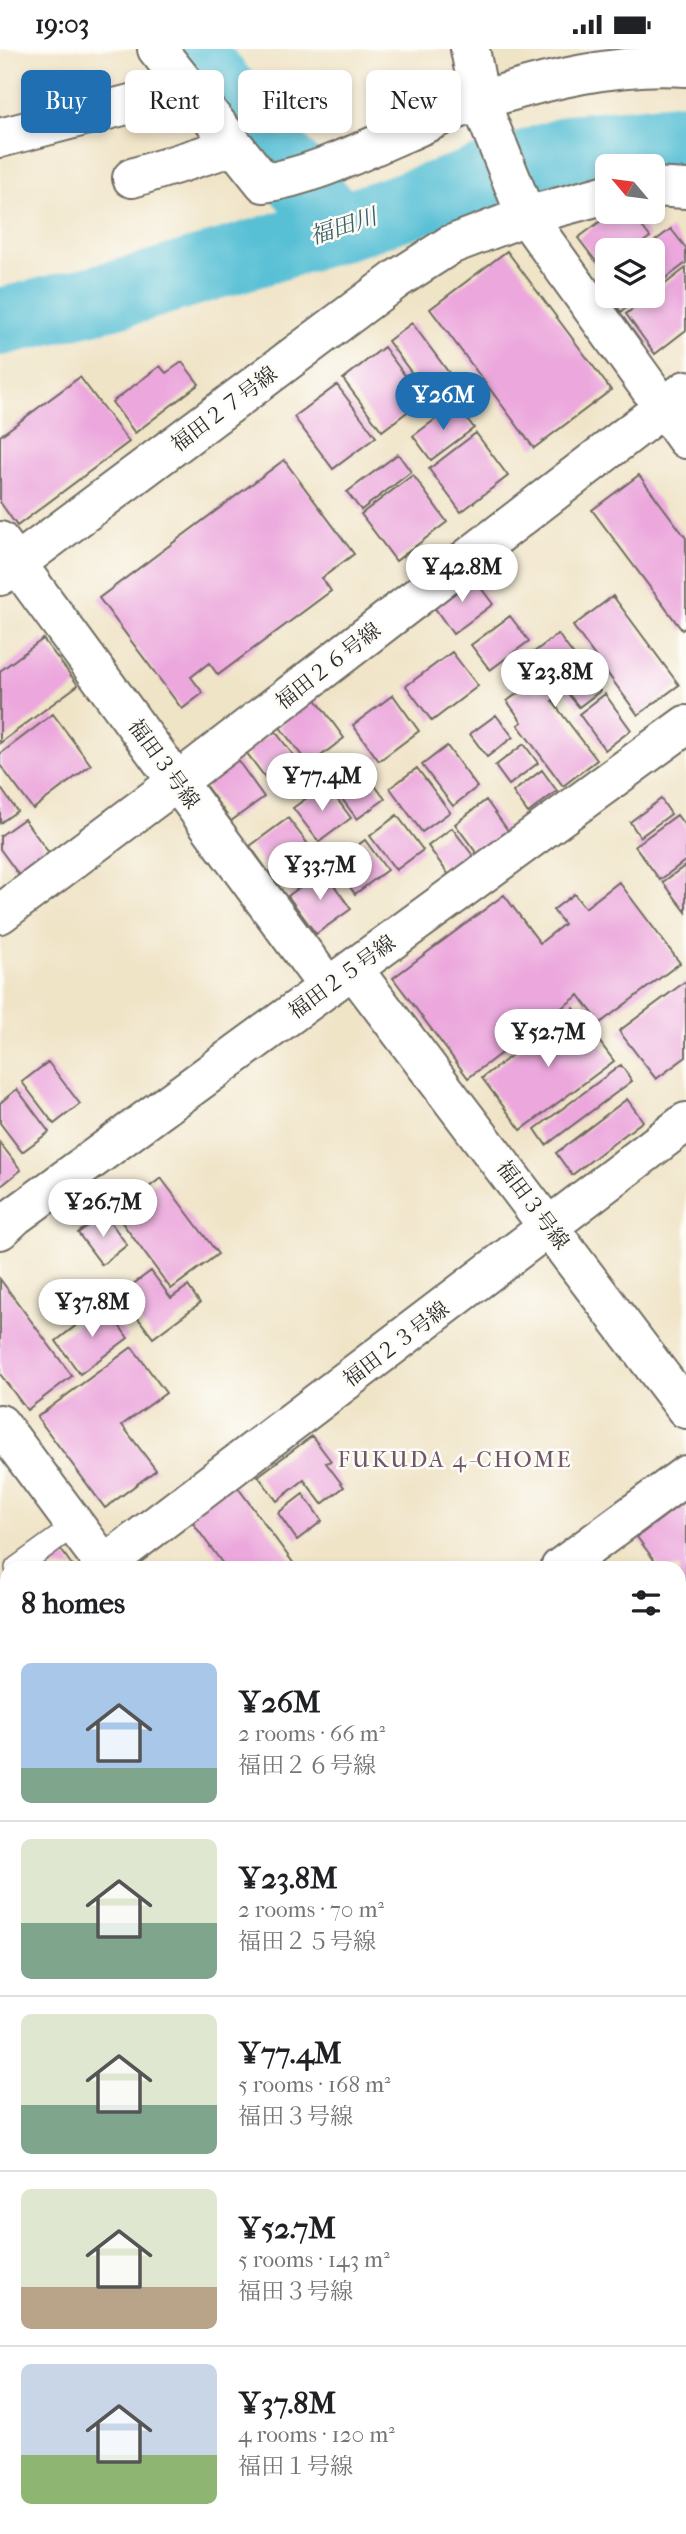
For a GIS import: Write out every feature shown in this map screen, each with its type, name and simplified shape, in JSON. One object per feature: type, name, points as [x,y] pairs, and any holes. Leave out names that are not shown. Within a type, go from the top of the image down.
[{"type":"street","points":[[157,49],[173,70]]},
{"type":"street","points":[[470,49],[481,100],[526,216],[674,399],[686,439]]},
{"type":"street","points":[[224,133],[264,183],[319,168],[481,100],[572,76],[659,65],[686,67]]},
{"type":"street","points":[[0,138],[125,105]]},
{"type":"street","points":[[132,178],[234,146]]},
{"type":"street","points":[[665,188],[686,189]]},
{"type":"street","name":"福田２７号線","points":[[6,560],[397,279],[450,245],[526,216],[595,197]]},
{"type":"street","name":"福田２６号線","points":[[0,914],[177,782],[674,399]]},
{"type":"street","name":"福田３号線","points":[[6,560],[177,782],[549,1227],[686,1409]]},
{"type":"street","name":"福田２５号線","points":[[5,1215],[341,978],[686,725]]},
{"type":"street","name":"福田２３号線","points":[[113,1561],[686,1122]]},
{"type":"street","points":[[0,1424],[102,1561]]},
{"type":"street","points":[[569,1561],[686,1475]]},
{"type":"lane","points":[[26,1561],[75,1525]]},
{"type":"building","points":[[597,224],[640,224],[650,237],[595,238],[595,260],[578,238]]},
{"type":"building","points":[[671,229],[686,248],[686,263],[665,279],[665,238],[659,238]]},
{"type":"building","points":[[507,251],[611,390],[534,448],[430,309]]},
{"type":"building","points":[[686,268],[686,330],[655,354],[626,314],[634,308],[665,308],[665,284]]},
{"type":"building","points":[[412,323],[449,373],[425,391],[388,341]]},
{"type":"building","points":[[384,347],[423,400],[382,431],[343,379]]},
{"type":"building","points":[[182,362],[199,384],[135,433],[112,402],[160,366],[166,373]]},
{"type":"building","points":[[80,377],[129,442],[17,526],[0,502],[0,436]]},
{"type":"building","points":[[337,385],[376,437],[333,469],[294,417]]},
{"type":"building","points":[[456,404],[474,428],[431,460],[413,436]]},
{"type":"building","points":[[476,433],[508,476],[461,512],[429,469]]},
{"type":"building","points":[[398,454],[411,472],[361,510],[347,492]]},
{"type":"building","points":[[284,460],[354,554],[322,578],[331,591],[218,675],[209,663],[191,677],[203,693],[182,709],[99,598]]},
{"type":"building","points":[[413,475],[447,522],[396,561],[361,514]]},
{"type":"building","points":[[639,475],[686,538],[686,627],[682,630],[592,510]]},
{"type":"building","points":[[471,575],[493,604],[453,634],[432,604]]},
{"type":"building","points":[[613,596],[679,685],[638,715],[573,626]]},
{"type":"building","points":[[510,616],[529,641],[490,670],[471,645]]},
{"type":"building","points":[[558,634],[600,691],[579,707],[565,690],[552,701],[597,760],[563,786],[518,725],[522,722],[507,701],[531,684],[537,693],[556,678],[553,673],[538,685],[521,662]]},
{"type":"building","points":[[43,639],[78,685],[0,743],[0,671]]},
{"type":"building","points":[[452,652],[478,686],[432,721],[406,686]]},
{"type":"building","points":[[605,694],[631,730],[605,750],[579,714]]},
{"type":"building","points":[[393,695],[419,731],[379,761],[353,725]]},
{"type":"building","points":[[315,698],[344,738],[309,765],[279,726]]},
{"type":"building","points":[[53,714],[91,765],[33,809],[0,765],[0,754]]},
{"type":"building","points":[[496,715],[513,737],[487,757],[470,734]]},
{"type":"building","points":[[275,731],[303,768],[274,789],[246,752]]},
{"type":"building","points":[[524,744],[538,763],[509,785],[495,766]]},
{"type":"building","points":[[447,746],[477,787],[453,806],[422,765]]},
{"type":"building","points":[[236,758],[264,797],[231,821],[203,782]]},
{"type":"building","points":[[355,759],[385,799],[357,819],[328,780]]},
{"type":"building","points":[[417,768],[450,812],[422,832],[390,788]]},
{"type":"building","points":[[542,770],[557,791],[528,813],[513,792]]},
{"type":"building","points":[[326,784],[351,818],[319,842],[293,808]]},
{"type":"building","points":[[0,787],[17,811],[0,823]]},
{"type":"building","points":[[661,799],[671,814],[640,837],[630,822]]},
{"type":"building","points":[[486,800],[509,832],[478,855],[455,824]]},
{"type":"building","points":[[397,815],[423,850],[396,870],[370,836]]},
{"type":"building","points":[[677,815],[686,827],[686,860],[660,880],[635,846]]},
{"type":"building","points":[[288,818],[314,852],[275,881],[250,846]]},
{"type":"building","points":[[24,819],[49,853],[19,875],[0,849],[0,836]]},
{"type":"building","points":[[452,828],[474,857],[449,875],[428,846]]},
{"type":"building","points":[[365,840],[387,870],[355,894],[333,863]]},
{"type":"building","points":[[686,865],[686,912],[663,882]]},
{"type":"building","points":[[323,870],[351,909],[316,934],[288,896]]},
{"type":"building","points":[[619,882],[680,963],[600,1023],[579,995],[468,1078],[393,978],[504,895],[540,943],[564,924],[553,910],[574,894],[585,908]]},
{"type":"building","points":[[686,981],[686,1057],[656,1079],[619,1031]]},
{"type":"building","points":[[574,1008],[614,1061],[521,1130],[482,1078]]},
{"type":"building","points":[[48,1062],[80,1104],[54,1124],[22,1082]]},
{"type":"building","points":[[621,1065],[632,1081],[546,1145],[535,1129]]},
{"type":"building","points":[[17,1089],[49,1132],[22,1152],[0,1123],[0,1103]]},
{"type":"building","points":[[627,1099],[643,1121],[572,1175],[556,1153]]},
{"type":"building","points":[[0,1143],[21,1170],[0,1187]]},
{"type":"building","points":[[161,1178],[218,1254],[171,1289],[115,1213]]},
{"type":"building","points":[[104,1213],[127,1245],[102,1265],[78,1233]]},
{"type":"building","points":[[151,1271],[171,1298],[188,1286],[200,1303],[153,1338],[120,1294]]},
{"type":"building","points":[[0,1279],[72,1376],[27,1410],[0,1374]]},
{"type":"building","points":[[104,1304],[128,1338],[80,1374],[56,1341]]},
{"type":"building","points":[[132,1347],[166,1393],[122,1425],[156,1470],[105,1508],[37,1417]]},
{"type":"building","points":[[312,1436],[331,1461],[326,1463],[344,1487],[322,1504],[304,1480],[277,1501],[258,1476]]},
{"type":"building","points":[[233,1481],[292,1561],[221,1561],[187,1515]]},
{"type":"building","points":[[303,1494],[322,1521],[297,1540],[278,1513]]},
{"type":"building","points":[[686,1500],[686,1561],[655,1561],[637,1537]]},
{"type":"building","points":[[57,1544],[69,1561],[39,1561]]},
{"type":"waterway","points":[[188,49],[339,228]]},
{"type":"waterway","name":"福田川","points":[[0,322],[137,289],[339,228],[577,147],[686,137]]},
{"type":"district","name":"FUKUDA 4-CHOME","points":[[455,1459]]}]
